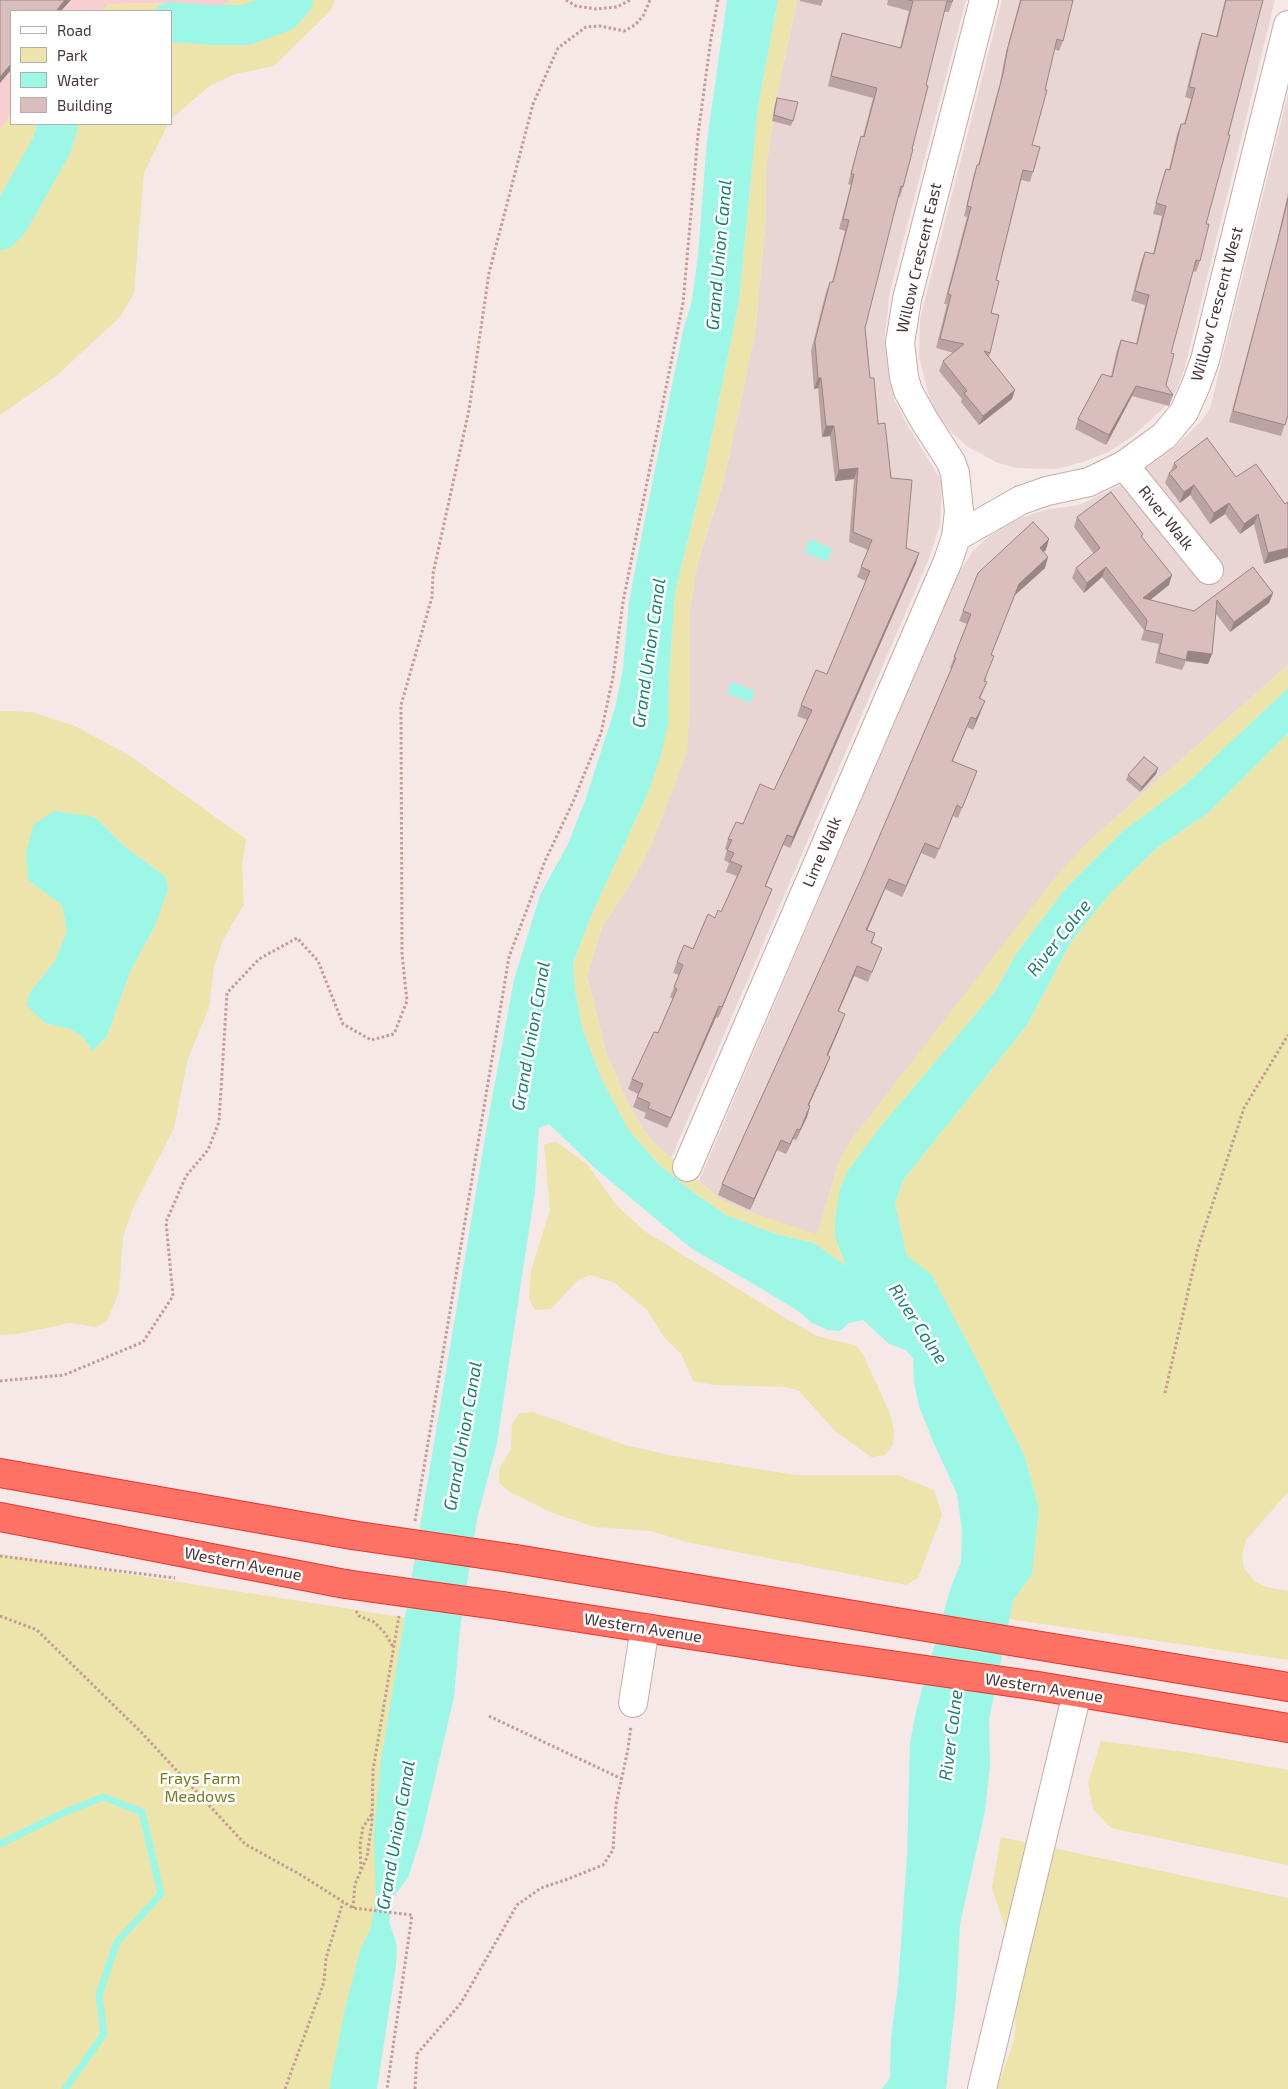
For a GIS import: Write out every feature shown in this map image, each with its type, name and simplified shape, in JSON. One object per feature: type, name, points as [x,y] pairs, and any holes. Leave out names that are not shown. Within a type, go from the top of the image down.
[{"type":"highway","points":[[0,1473],[352,1535],[516,1559],[1214,1676],[1288,1686]]},
{"type":"highway","name":"Western Avenue","points":[[0,1517],[350,1596],[503,1606],[1038,1686],[1288,1728]]},
{"type":"street","name":"Willow Crescent East","points":[[956,537],[958,511],[951,462],[908,391],[900,343],[906,299],[984,0]]},
{"type":"street","name":"Willow Crescent West","points":[[956,537],[1021,500],[1047,491],[1089,482],[1124,465],[1144,452],[1176,423],[1184,412],[1205,360],[1288,25]]},
{"type":"street","name":"River Walk","points":[[1124,465],[1209,570]]},
{"type":"street","name":"Lime Walk","points":[[687,1167],[944,570],[956,537]]},
{"type":"street","points":[[633,1703],[646,1628]]},
{"type":"street","points":[[982,2089],[1077,1693]]},
{"type":"path","points":[[566,0],[576,6],[596,9],[617,7],[630,0]]},
{"type":"path","points":[[0,1381],[64,1375],[142,1342],[173,1296],[166,1222],[186,1176],[208,1150],[218,1122],[227,993],[258,959],[297,938],[318,961],[343,1024],[371,1040],[394,1034],[406,1001],[402,954],[401,705],[432,597],[433,574],[469,410],[489,273],[533,104],[558,48],[586,27],[600,26],[624,31],[643,16],[650,0]]},
{"type":"path","points":[[413,1530],[509,957],[545,861],[573,802],[600,733],[613,678],[622,602],[684,303],[698,136],[718,0]]},
{"type":"path","points":[[1165,1393],[1198,1248],[1244,1108],[1288,1035]]},
{"type":"path","points":[[0,1556],[178,1579]]},
{"type":"path","points":[[350,1596],[359,1616],[374,1622],[385,1633],[394,1647]]},
{"type":"path","points":[[353,1908],[355,1884],[368,1856],[372,1814],[373,1770],[400,1608]]},
{"type":"path","points":[[0,1616],[37,1630],[141,1732],[245,1844],[301,1875],[353,1908],[412,1915],[387,2089]]},
{"type":"path","points":[[415,2089],[417,2054],[461,2003],[517,1905],[541,1888],[603,1866],[613,1850],[616,1805],[628,1749],[633,1703]]},
{"type":"path","points":[[489,1716],[622,1779]]},
{"type":"path","points":[[361,1870],[360,1844],[363,1827],[372,1814]]},
{"type":"path","points":[[285,2089],[324,1982],[326,1958],[343,1902]]},
{"type":"shaded area","points":[[0,0],[230,0],[218,8],[190,3],[109,4],[103,10],[10,10],[10,117],[0,129]]},
{"type":"shaded area","points":[[797,0],[966,0],[890,291],[885,334],[886,354],[894,399],[909,428],[942,482],[940,524],[930,556],[671,1158],[644,1131],[627,1101],[606,1052],[587,976],[602,927],[633,880],[652,843],[686,753],[690,703],[690,609],[697,565],[724,480],[755,333],[766,217],[766,170],[775,104]]},
{"type":"shaded area","points":[[1002,0],[1275,0],[1185,367],[1178,387],[1170,402],[1133,436],[1108,452],[1083,462],[1056,469],[1017,468],[998,463],[968,447],[950,431],[936,412],[928,393],[919,357],[920,319]]},
{"type":"shaded area","points":[[1288,94],[1288,665],[1088,842],[851,1140],[839,1162],[817,1235],[746,1211],[721,1200],[699,1181],[957,576],[973,551],[988,537],[1016,520],[1044,510],[1079,505],[1127,482],[1174,448],[1203,419],[1210,408]]},
{"type":"green space","points":[[230,0],[335,0],[331,10],[274,66],[235,74],[211,85],[172,118],[172,10],[103,10],[109,4],[190,3],[218,8]]},
{"type":"green space","points":[[778,0],[797,0],[775,104],[766,170],[766,217],[755,333],[724,480],[697,565],[690,609],[690,703],[687,753],[652,843],[633,880],[602,927],[587,976],[606,1052],[627,1101],[644,1131],[657,1146],[721,1200],[746,1211],[817,1234],[839,1162],[851,1140],[1057,875],[1088,842],[1288,665],[1288,688],[1185,785],[1123,831],[1065,889],[1016,954],[996,990],[881,1126],[849,1169],[835,1221],[838,1247],[847,1267],[814,1243],[776,1234],[726,1215],[657,1163],[627,1129],[602,1080],[583,1031],[575,991],[573,963],[591,916],[648,793],[668,725],[669,675],[675,593],[705,469],[739,301],[758,106]]},
{"type":"green space","points":[[10,117],[10,125],[168,125],[144,173],[134,293],[120,317],[55,377],[0,415],[0,129]]},
{"type":"green space","points":[[0,712],[32,712],[75,726],[130,756],[246,839],[242,865],[244,904],[223,940],[214,967],[209,1008],[188,1058],[174,1128],[133,1208],[123,1237],[119,1292],[107,1321],[96,1327],[70,1323],[17,1334],[0,1335]],"holes":[[[95,817],[124,846],[166,877],[155,926],[130,972],[107,1036],[93,1051],[82,1036],[70,1029],[45,1023],[30,992],[55,961],[67,931],[62,905],[28,880]]]},
{"type":"green space","points":[[1288,733],[1288,1492],[1246,1540],[1242,1554],[1244,1568],[1254,1581],[1266,1587],[1288,1591],[1288,1660],[1009,1619],[1013,1601],[1032,1574],[1039,1509],[1025,1457],[978,1362],[931,1275],[907,1256],[895,1203],[904,1179],[1027,1025],[1072,940],[1112,891],[1158,847],[1208,813]]},
{"type":"green space","points":[[555,1141],[587,1164],[617,1206],[646,1232],[817,1336],[855,1345],[863,1354],[891,1416],[894,1431],[893,1445],[885,1455],[871,1457],[836,1432],[799,1391],[786,1387],[714,1385],[693,1381],[681,1354],[663,1336],[648,1311],[615,1283],[590,1275],[578,1280],[551,1309],[535,1310],[529,1298],[531,1271],[550,1209],[544,1145]]},
{"type":"green space","points":[[533,1412],[625,1445],[669,1455],[796,1475],[897,1475],[934,1490],[942,1515],[918,1578],[906,1585],[686,1542],[651,1531],[595,1527],[550,1512],[510,1492],[499,1483],[499,1470],[511,1449],[512,1424],[520,1413]]},
{"type":"green space","name":"Frays Farm Meadows","points":[[0,1554],[433,1622],[353,2089],[0,2089]]},
{"type":"green space","points":[[1101,1741],[1198,1754],[1288,1770],[1288,1865],[1111,1828],[1093,1809],[1088,1783]]},
{"type":"green space","points":[[1001,1837],[1288,1898],[1288,2089],[997,2089],[1015,2037],[1016,1961],[992,1888]]},
{"type":"water","points":[[727,0],[778,0],[758,106],[739,301],[705,469],[675,593],[669,675],[668,725],[660,758],[648,793],[591,916],[573,963],[575,991],[583,1031],[602,1080],[628,1129],[657,1163],[726,1215],[776,1234],[814,1243],[846,1266],[835,1237],[835,1221],[840,1188],[849,1169],[881,1126],[996,990],[1016,954],[1065,889],[1123,831],[1185,785],[1288,688],[1288,733],[1208,813],[1158,847],[1112,891],[1072,940],[1027,1025],[904,1179],[895,1203],[907,1256],[931,1274],[978,1362],[1025,1457],[1039,1509],[1032,1574],[1013,1601],[989,1720],[990,1765],[985,1811],[960,1924],[956,1999],[946,2089],[882,2089],[890,2078],[891,2038],[898,1985],[907,1856],[910,1743],[916,1711],[951,1587],[961,1562],[962,1531],[957,1494],[919,1406],[914,1382],[913,1359],[906,1350],[889,1344],[863,1320],[849,1323],[840,1331],[828,1330],[812,1323],[798,1311],[692,1249],[596,1169],[549,1124],[539,1128],[535,1192],[497,1443],[477,1519],[460,1629],[454,1697],[422,1834],[408,1878],[393,1897],[389,1922],[397,1945],[396,1965],[377,2089],[329,2089],[346,2004],[360,1951],[371,1927],[376,1897],[374,1833],[381,1760],[488,1120],[514,980],[540,895],[568,844],[586,798],[615,708],[623,669],[629,601],[683,331],[692,300],[698,255],[707,140]]},
{"type":"water","points":[[810,539],[832,549],[827,562],[804,552]]},
{"type":"water","points":[[731,682],[755,691],[750,703],[727,693]]},
{"type":"water","points":[[54,811],[95,817],[124,846],[166,877],[168,889],[155,926],[130,972],[107,1036],[93,1051],[82,1036],[70,1029],[45,1023],[26,1005],[30,992],[55,961],[67,931],[62,905],[28,880],[26,854],[33,825]]},
{"type":"building","points":[[0,0],[65,0],[57,10],[10,10],[10,65],[0,77]]},
{"type":"building","points":[[909,0],[953,0],[952,2],[947,1],[926,85],[928,86],[913,149],[903,187],[901,186],[865,328],[870,378],[874,378],[878,424],[885,423],[891,478],[912,480],[906,548],[919,553],[793,837],[787,835],[765,886],[772,889],[722,1007],[719,1006],[671,1118],[648,1108],[650,1103],[637,1097],[643,1084],[632,1079],[654,1032],[658,1033],[677,989],[674,987],[683,965],[677,962],[684,945],[693,949],[708,914],[715,918],[718,910],[721,912],[742,866],[730,861],[734,853],[727,850],[732,840],[728,839],[736,822],[743,824],[760,784],[774,790],[812,710],[801,705],[816,670],[827,674],[870,571],[861,567],[872,540],[853,532],[858,468],[839,470],[834,426],[826,426],[821,378],[818,378],[815,341],[830,282],[833,282],[849,220],[843,219],[854,174],[851,174],[861,136],[864,137],[877,88],[831,76],[842,33],[901,48],[913,1]]},
{"type":"building","points":[[1021,0],[1073,0],[1063,41],[1057,39],[1045,90],[1047,90],[1032,145],[1040,147],[1033,172],[1023,170],[996,280],[999,281],[991,313],[999,315],[990,353],[984,351],[1015,390],[983,416],[964,393],[967,391],[943,361],[964,344],[940,339],[951,295],[948,294],[971,207],[967,206]]},
{"type":"building","points":[[1226,0],[1263,0],[1206,224],[1209,224],[1200,261],[1196,260],[1171,353],[1174,354],[1166,385],[1173,395],[1136,386],[1109,435],[1078,419],[1102,374],[1112,377],[1121,340],[1137,344],[1149,295],[1135,291],[1145,252],[1154,254],[1166,206],[1156,203],[1166,169],[1170,170],[1181,124],[1185,124],[1195,88],[1189,87],[1202,33],[1217,37]]},
{"type":"building","points":[[777,98],[798,102],[793,121],[774,115]]},
{"type":"building","points":[[1288,199],[1288,415],[1285,425],[1233,411]]},
{"type":"building","points":[[1207,438],[1236,477],[1256,464],[1285,504],[1288,502],[1288,548],[1268,553],[1258,514],[1244,524],[1229,503],[1214,513],[1194,485],[1184,492],[1169,473],[1177,467],[1174,463]]},
{"type":"building","points":[[1111,492],[1143,534],[1141,536],[1172,575],[1143,598],[1194,611],[1253,567],[1273,593],[1234,622],[1217,600],[1212,654],[1188,651],[1186,660],[1159,653],[1163,634],[1145,630],[1147,620],[1106,567],[1087,583],[1076,568],[1100,548],[1077,517]]},
{"type":"building","points":[[1033,522],[1049,539],[1040,548],[1048,557],[1019,584],[991,655],[994,656],[984,681],[987,682],[979,698],[985,701],[976,719],[971,717],[952,761],[977,771],[962,808],[957,805],[939,849],[925,843],[906,886],[889,879],[866,930],[875,933],[871,943],[882,948],[872,972],[857,966],[838,1011],[845,1014],[827,1055],[830,1057],[808,1105],[810,1106],[800,1130],[797,1129],[790,1144],[781,1140],[754,1199],[722,1184],[861,879],[956,658],[954,657],[971,614],[963,611],[978,573]]},
{"type":"building","points":[[1144,757],[1158,768],[1142,787],[1128,775]]},
{"type":"waterway","points":[[172,22],[246,25],[282,12],[293,0]]},
{"type":"waterway","points":[[0,230],[9,221],[52,145],[58,125]]},
{"type":"waterway","points":[[0,1844],[63,1813],[103,1797],[142,1812],[161,1894],[117,1942],[99,1995],[104,2034],[65,2089]]},
{"type":"water label","name":"Grand Union Canal","points":[[719,255]]},
{"type":"water label","name":"Grand Union Canal","points":[[649,653]]},
{"type":"water label","name":"River Colne","points":[[1059,938]]},
{"type":"water label","name":"Grand Union Canal","points":[[531,1036]]},
{"type":"water label","name":"River Colne","points":[[918,1324]]},
{"type":"water label","name":"Grand Union Canal","points":[[463,1436]]},
{"type":"water label","name":"River Colne","points":[[951,1735]]},
{"type":"water label","name":"Grand Union Canal","points":[[396,1835]]}]
